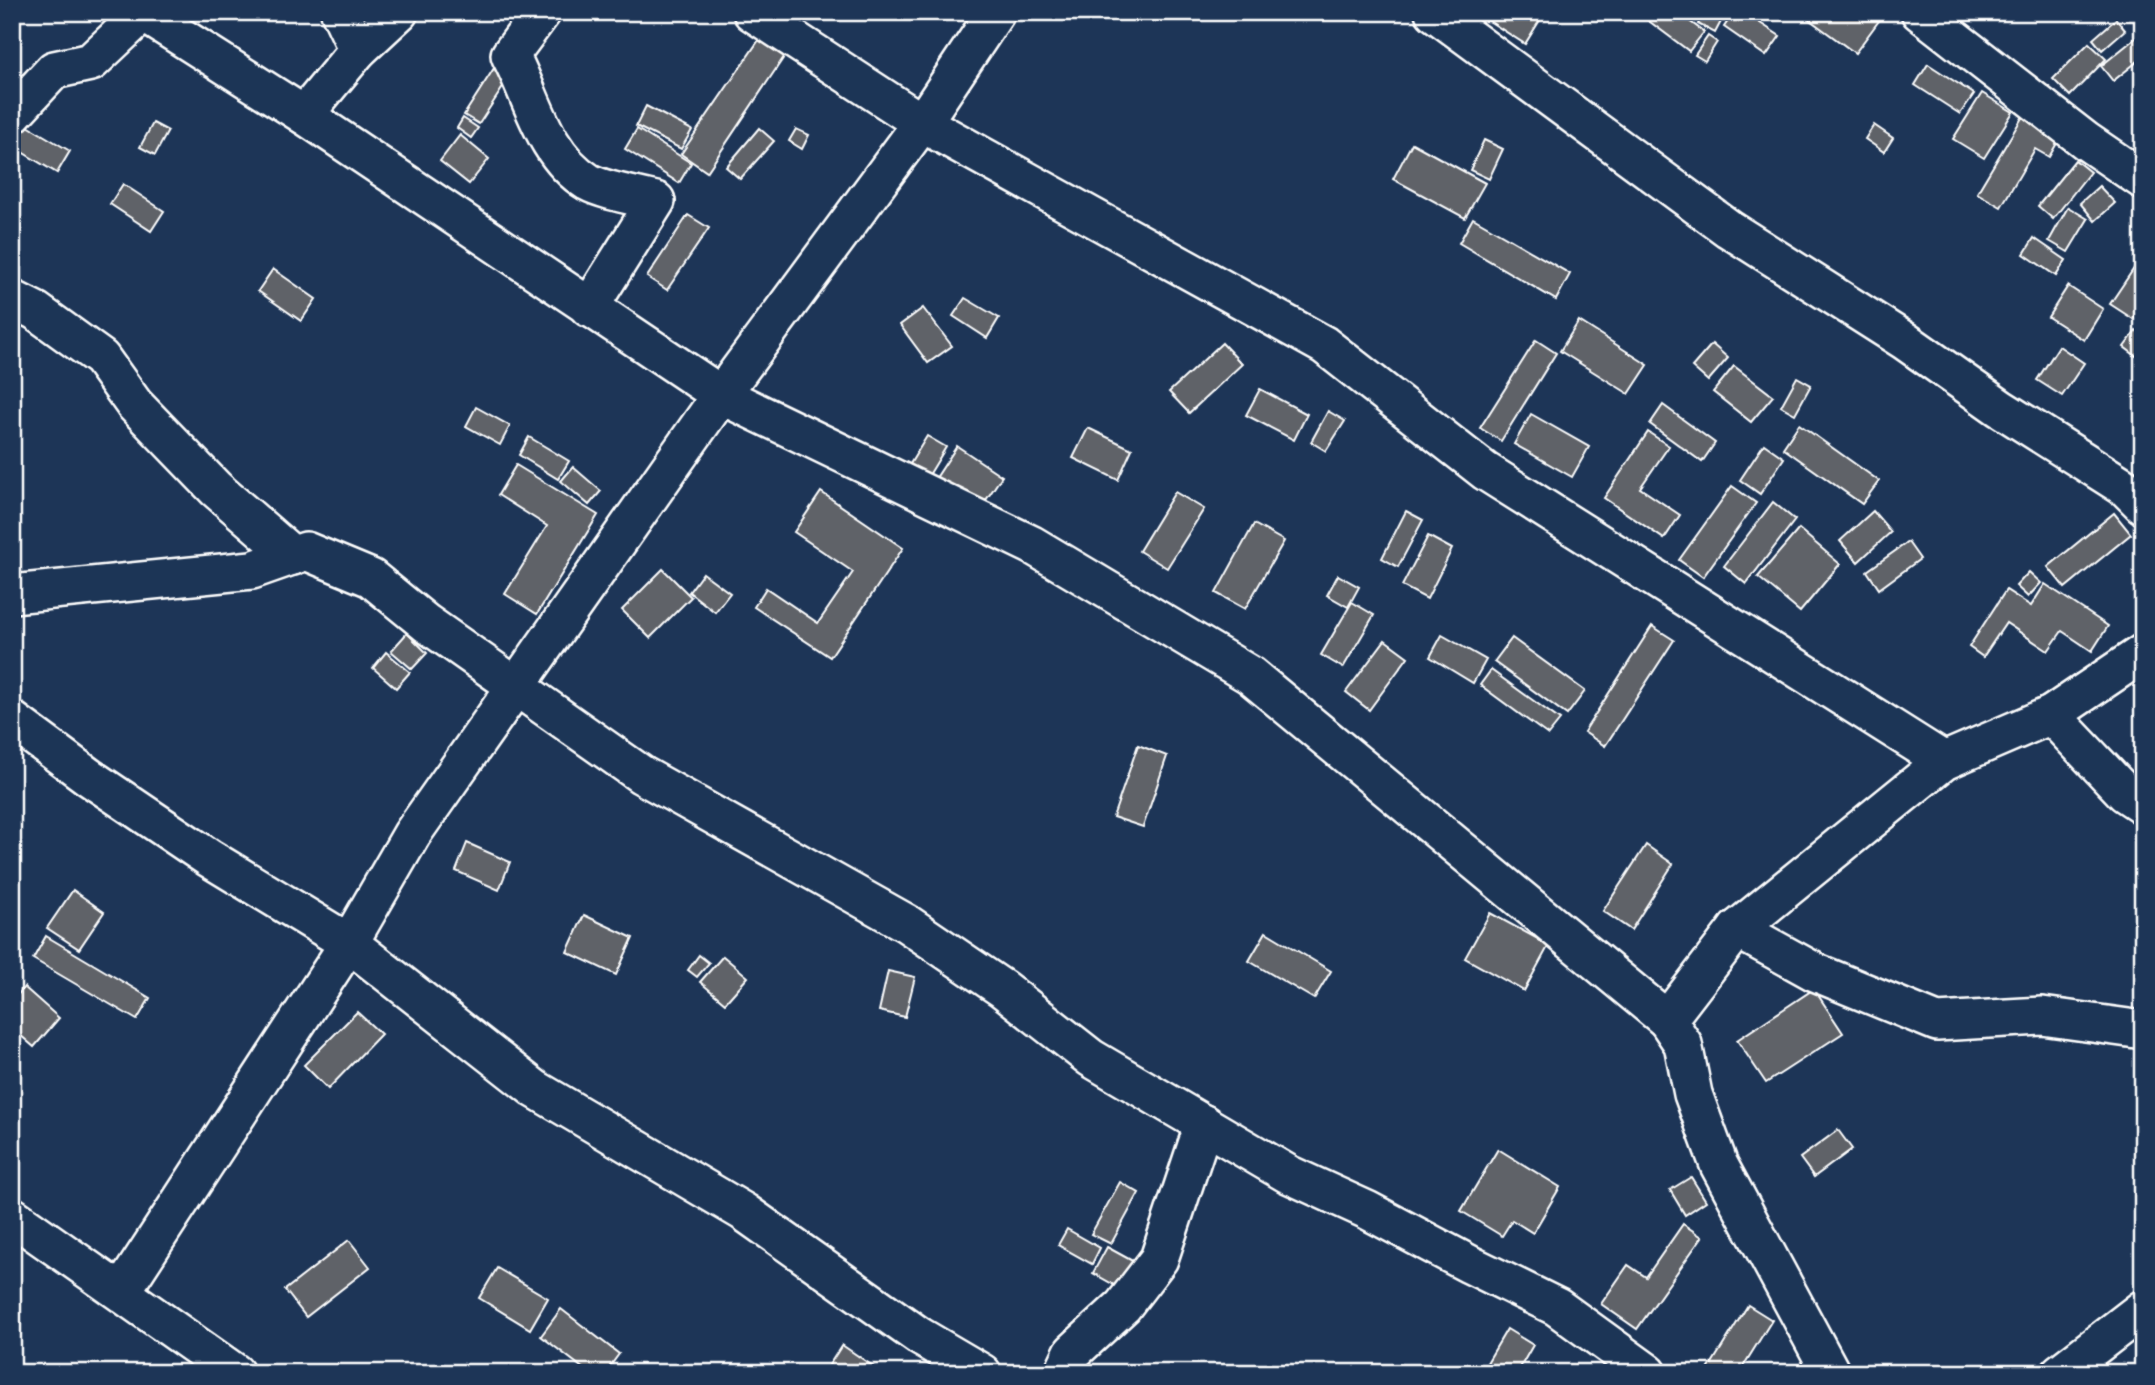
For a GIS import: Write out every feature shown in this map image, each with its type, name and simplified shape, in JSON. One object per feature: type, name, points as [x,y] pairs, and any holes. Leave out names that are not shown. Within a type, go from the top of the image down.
[{"type":"street","points":[[340,12],[358,50]]},
{"type":"street","points":[[304,115],[358,50],[399,12]]},
{"type":"street","points":[[542,12],[510,55],[527,86],[548,143],[589,182],[656,201],[589,308]]},
{"type":"street","points":[[752,12],[922,123],[1324,345],[1485,471],[1944,761]]},
{"type":"street","points":[[122,1291],[349,943],[412,834],[721,395],[922,123],[996,12]]},
{"type":"street","points":[[1434,12],[1730,229],[2126,488],[2143,505]]},
{"type":"street","points":[[1920,12],[2086,141],[2143,180]]},
{"type":"street","points":[[12,115],[54,70],[91,62],[143,13],[304,115],[721,395],[1032,545],[1250,675],[1667,1020],[1683,1044],[1693,1094],[1719,1166],[1831,1373]]},
{"type":"street","points":[[12,299],[36,311],[101,358],[134,404],[216,489],[293,556]]},
{"type":"street","points":[[12,594],[253,570],[306,551],[371,578],[426,623],[642,775],[906,923],[1003,989],[1091,1058],[1288,1174],[1367,1210],[1469,1265],[1558,1307],[1648,1373]]},
{"type":"street","points":[[1667,1020],[1737,929],[1944,761],[2050,715],[2143,653]]},
{"type":"street","points":[[2050,715],[2125,793],[2143,805]]},
{"type":"street","points":[[12,720],[89,777],[209,858],[349,943],[535,1089],[744,1212],[919,1336],[982,1373]]},
{"type":"street","points":[[1737,929],[1815,972],[1937,1022],[2042,1016],[2143,1030]]},
{"type":"street","points":[[1063,1373],[1073,1352],[1123,1306],[1159,1259],[1204,1124]]},
{"type":"street","points":[[12,1216],[235,1373]]},
{"type":"street","points":[[2060,1373],[2143,1309]]},
{"type":"building","points":[[1475,12],[1545,12],[1525,44]]},
{"type":"building","points":[[1644,12],[1677,12],[1704,32],[1689,51],[1642,16]]},
{"type":"building","points":[[1704,12],[1726,12],[1715,33],[1698,24]]},
{"type":"building","points":[[1734,12],[1759,12],[1754,19],[1780,36],[1766,56],[1724,27]]},
{"type":"building","points":[[1799,12],[1874,12],[1881,18],[1855,53]]},
{"type":"building","points":[[2116,19],[2125,30],[2102,50],[2093,39]]},
{"type":"building","points":[[2143,32],[2143,57],[2113,81],[2101,66]]},
{"type":"building","points":[[1708,36],[1717,42],[1705,61],[1695,55]]},
{"type":"building","points":[[761,37],[786,54],[707,172],[681,154]]},
{"type":"building","points":[[2089,43],[2106,59],[2070,96],[2053,79]]},
{"type":"building","points":[[498,62],[513,72],[479,124],[464,115]]},
{"type":"building","points":[[1928,64],[1974,94],[1960,114],[1915,85]]},
{"type":"building","points":[[1982,93],[2013,112],[1984,158],[1953,139]]},
{"type":"building","points":[[646,106],[692,130],[681,149],[636,126]]},
{"type":"building","points":[[2023,116],[2060,138],[2049,157],[2035,149],[2001,207],[1977,193]]},
{"type":"building","points":[[463,118],[478,128],[471,138],[457,128]]},
{"type":"building","points":[[21,122],[70,151],[57,173],[12,146],[12,136]]},
{"type":"building","points":[[153,123],[168,131],[155,155],[140,147]]},
{"type":"building","points":[[1874,125],[1893,138],[1884,152],[1865,139]]},
{"type":"building","points":[[759,128],[774,141],[740,179],[726,167]]},
{"type":"building","points":[[637,129],[691,163],[679,183],[625,149]]},
{"type":"building","points":[[796,129],[809,135],[802,149],[789,141]]},
{"type":"building","points":[[460,135],[489,159],[469,184],[440,161]]},
{"type":"building","points":[[1484,140],[1503,149],[1489,179],[1470,170]]},
{"type":"building","points":[[1412,143],[1485,183],[1465,218],[1393,179]]},
{"type":"building","points":[[2075,160],[2090,172],[2053,219],[2038,206]]},
{"type":"building","points":[[123,184],[164,211],[151,231],[110,204]]},
{"type":"building","points":[[2099,186],[2115,203],[2095,221],[2080,203]]},
{"type":"building","points":[[2068,207],[2088,219],[2068,252],[2049,241]]},
{"type":"building","points":[[688,215],[709,228],[667,290],[647,277]]},
{"type":"building","points":[[1473,218],[1570,274],[1556,300],[1459,243]]},
{"type":"building","points":[[2034,238],[2066,260],[2056,276],[2024,254]]},
{"type":"building","points":[[2143,255],[2143,305],[2133,319],[2110,304]]},
{"type":"building","points":[[273,269],[316,299],[301,321],[258,291]]},
{"type":"building","points":[[2068,286],[2103,309],[2084,340],[2048,317]]},
{"type":"building","points":[[965,298],[999,318],[987,338],[953,316]]},
{"type":"building","points":[[923,308],[952,346],[928,363],[900,325]]},
{"type":"building","points":[[1579,321],[1648,365],[1629,394],[1560,351]]},
{"type":"building","points":[[2136,331],[2143,336],[2143,346],[2136,356],[2124,347]]},
{"type":"building","points":[[1536,340],[1556,353],[1501,441],[1480,428]]},
{"type":"building","points":[[1222,343],[1242,364],[1189,413],[1169,392]]},
{"type":"building","points":[[1712,344],[1728,358],[1708,381],[1692,367]]},
{"type":"building","points":[[2059,346],[2084,363],[2062,396],[2037,380]]},
{"type":"building","points":[[1734,366],[1773,396],[1751,422],[1713,392]]},
{"type":"building","points":[[1797,377],[1811,385],[1795,414],[1781,406]]},
{"type":"building","points":[[1260,389],[1307,414],[1294,440],[1246,415]]},
{"type":"building","points":[[1663,405],[1715,443],[1702,462],[1650,424]]},
{"type":"building","points":[[476,407],[510,426],[500,445],[466,426]]},
{"type":"building","points":[[1328,411],[1345,421],[1326,451],[1311,442]]},
{"type":"building","points":[[1531,414],[1589,447],[1572,477],[1514,444]]},
{"type":"building","points":[[1799,424],[1879,481],[1862,504],[1783,448]]},
{"type":"building","points":[[1088,428],[1132,449],[1118,480],[1073,458]]},
{"type":"building","points":[[1648,432],[1669,446],[1640,488],[1680,515],[1664,539],[1604,498]]},
{"type":"building","points":[[927,436],[946,447],[926,480],[907,469]]},
{"type":"building","points":[[529,437],[569,461],[558,479],[519,455]]},
{"type":"building","points":[[1764,444],[1784,458],[1760,494],[1740,480]]},
{"type":"building","points":[[957,446],[1002,476],[978,512],[934,481]]},
{"type":"building","points":[[516,465],[598,515],[537,614],[505,594],[547,526],[498,495]]},
{"type":"building","points":[[573,467],[601,491],[589,505],[561,481]]},
{"type":"building","points":[[1732,486],[1756,503],[1703,577],[1679,560]]},
{"type":"building","points":[[821,492],[903,548],[830,657],[754,607],[766,588],[818,623],[853,572],[794,532]]},
{"type":"building","points":[[1175,492],[1204,509],[1167,568],[1139,551]]},
{"type":"building","points":[[1773,502],[1795,520],[1746,584],[1724,566]]},
{"type":"building","points":[[1406,511],[1423,520],[1398,567],[1382,558]]},
{"type":"building","points":[[1873,511],[1891,532],[1858,562],[1840,541]]},
{"type":"building","points":[[2114,513],[2131,534],[2065,588],[2048,567]]},
{"type":"building","points":[[1254,524],[1284,541],[1245,609],[1216,593]]},
{"type":"building","points":[[1799,529],[1840,564],[1800,612],[1758,577]]},
{"type":"building","points":[[1428,536],[1452,549],[1427,599],[1402,586]]},
{"type":"building","points":[[1908,542],[1920,559],[1879,589],[1867,571]]},
{"type":"building","points":[[663,569],[691,597],[650,638],[622,610]]},
{"type":"building","points":[[2029,572],[2041,583],[2028,597],[2016,586]]},
{"type":"building","points":[[703,573],[730,593],[715,612],[689,592]]},
{"type":"building","points":[[1338,575],[1359,587],[1348,607],[1327,595]]},
{"type":"building","points":[[2045,584],[2108,626],[2092,651],[2062,631],[2048,651],[2006,623],[1983,657],[1969,647],[2006,590],[2031,606]]},
{"type":"building","points":[[1352,602],[1374,615],[1343,668],[1321,655]]},
{"type":"building","points":[[1652,626],[1674,640],[1605,746],[1584,732]]},
{"type":"building","points":[[407,633],[427,653],[412,669],[391,651]]},
{"type":"building","points":[[1442,635],[1486,660],[1473,683],[1430,657]]},
{"type":"building","points":[[1512,638],[1585,691],[1567,715],[1494,662]]},
{"type":"building","points":[[1385,640],[1408,657],[1369,710],[1346,692]]},
{"type":"building","points":[[386,652],[410,672],[396,688],[373,668]]},
{"type":"building","points":[[1491,670],[1560,720],[1548,735],[1480,685]]},
{"type":"building","points":[[1138,745],[1167,756],[1143,827],[1113,817]]},
{"type":"building","points":[[467,843],[510,862],[499,890],[456,871]]},
{"type":"building","points":[[1646,845],[1673,864],[1631,930],[1603,911]]},
{"type":"building","points":[[73,890],[104,912],[79,949],[47,928]]},
{"type":"building","points":[[1490,913],[1549,945],[1524,991],[1465,958]]},
{"type":"building","points":[[584,915],[633,938],[616,975],[567,952]]},
{"type":"building","points":[[1266,932],[1331,971],[1314,999],[1249,961]]},
{"type":"building","points":[[46,936],[150,998],[137,1020],[33,959]]},
{"type":"building","points":[[699,955],[709,963],[697,977],[688,970]]},
{"type":"building","points":[[723,956],[748,977],[725,1003],[700,982]]},
{"type":"building","points":[[888,971],[915,977],[905,1017],[879,1011]]},
{"type":"building","points":[[24,987],[59,1018],[34,1047],[12,1028],[12,1002]]},
{"type":"building","points":[[1814,989],[1843,1033],[1766,1083],[1737,1040]]},
{"type":"building","points":[[357,1012],[381,1034],[328,1089],[304,1065]]},
{"type":"building","points":[[1838,1130],[1852,1149],[1814,1177],[1800,1158]]},
{"type":"building","points":[[1498,1149],[1560,1187],[1533,1233],[1512,1220],[1502,1236],[1461,1211]]},
{"type":"building","points":[[1691,1177],[1706,1201],[1685,1215],[1670,1190]]},
{"type":"building","points":[[1120,1182],[1139,1193],[1111,1244],[1091,1234]]},
{"type":"building","points":[[1683,1224],[1702,1237],[1637,1329],[1601,1304],[1628,1265],[1646,1277]]},
{"type":"building","points":[[1067,1229],[1100,1248],[1092,1264],[1058,1245]]},
{"type":"building","points":[[349,1240],[370,1267],[306,1317],[285,1290]]},
{"type":"building","points":[[1107,1247],[1138,1264],[1123,1290],[1093,1273]]},
{"type":"building","points":[[497,1268],[548,1298],[530,1329],[479,1298]]},
{"type":"building","points":[[1748,1305],[1772,1320],[1739,1373],[1706,1373]]},
{"type":"building","points":[[561,1309],[619,1354],[605,1373],[589,1373],[541,1336]]},
{"type":"building","points":[[1507,1329],[1533,1345],[1517,1373],[1481,1373]]},
{"type":"building","points":[[842,1345],[883,1373],[824,1373]]}]
